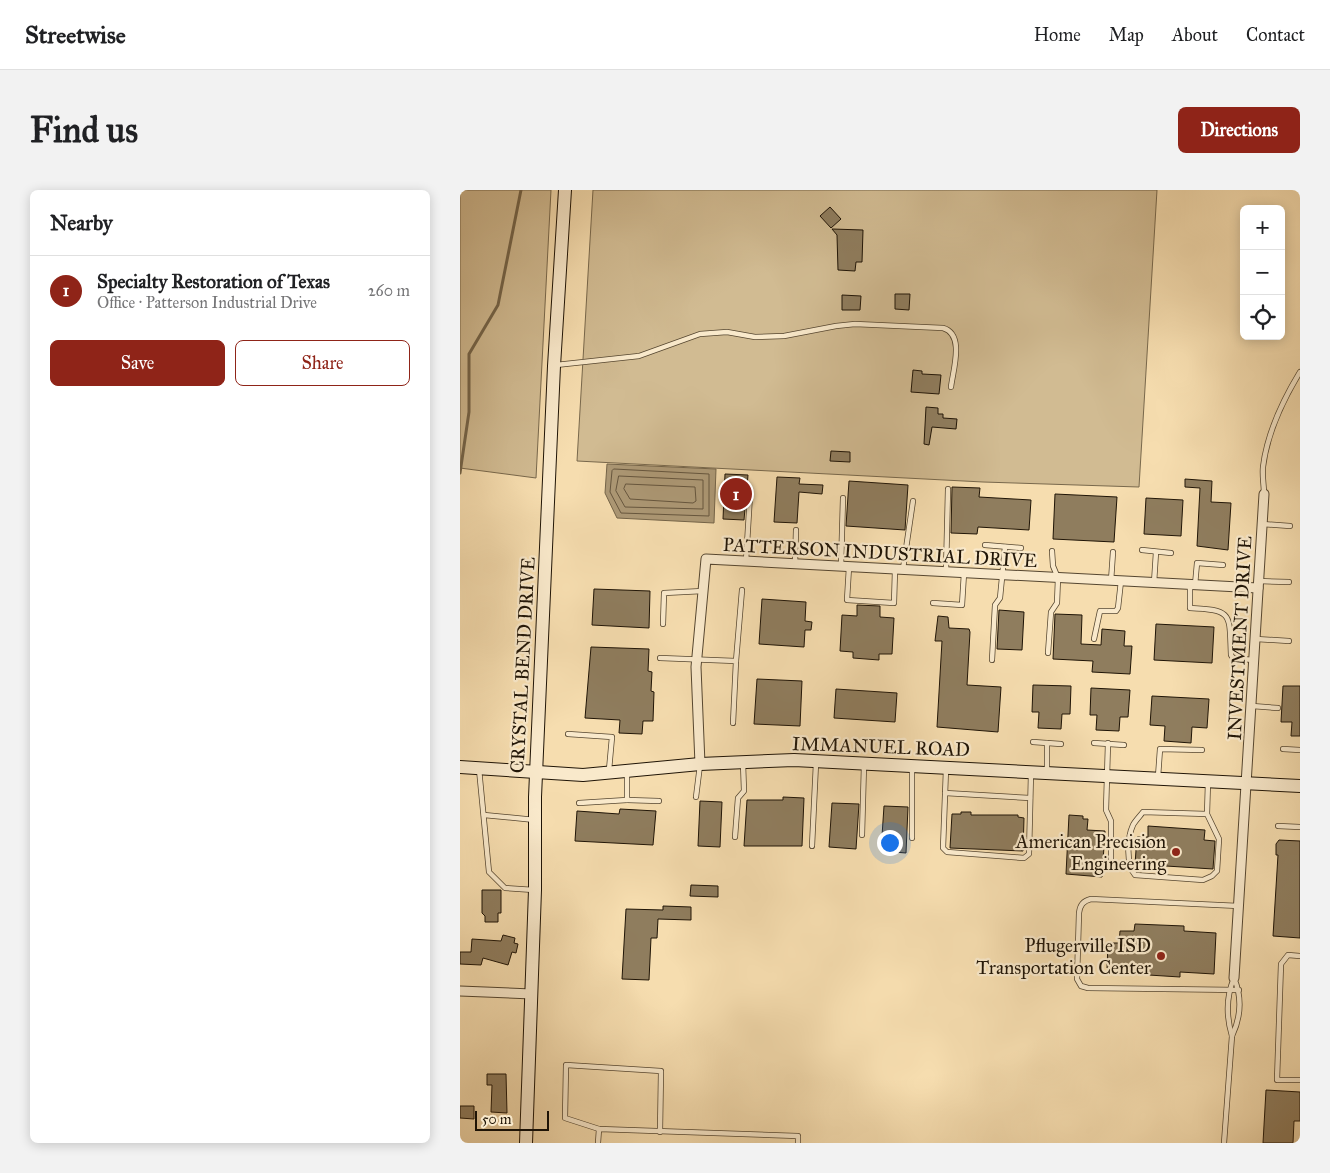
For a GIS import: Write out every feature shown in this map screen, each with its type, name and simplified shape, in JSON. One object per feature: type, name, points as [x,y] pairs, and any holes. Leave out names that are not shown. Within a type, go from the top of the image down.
[{"type":"street","name":"CRYSTAL BEND DRIVE","points":[[526,1143],[535,890],[536,772],[554,366],[565,190]]},
{"type":"street","name":"INVESTMENT DRIVE","points":[[1234,978],[1240,906],[1264,494]]},
{"type":"street","name":"PATTERSON INDUSTRIAL DRIVE","points":[[700,764],[697,660],[706,559],[1154,583],[1258,584]]},
{"type":"street","name":"IMMANUEL ROAD","points":[[460,767],[608,774],[743,761],[817,761],[1300,786]]},
{"type":"street","points":[[460,991],[532,994]]},
{"type":"lane","points":[[554,366],[639,356],[700,334],[726,332],[764,337],[784,336],[855,324],[943,328],[949,330],[954,335],[956,344],[951,387]]},
{"type":"lane","points":[[1264,494],[1263,466],[1274,425],[1289,390],[1300,372]]},
{"type":"lane","points":[[946,572],[948,489]]},
{"type":"lane","points":[[746,561],[750,495]]},
{"type":"lane","points":[[844,498],[847,600],[894,602],[913,501]]},
{"type":"lane","points":[[1262,524],[1290,526]]},
{"type":"lane","points":[[795,564],[796,530]]},
{"type":"lane","points":[[986,546],[1021,548]]},
{"type":"lane","points":[[992,660],[994,605],[1000,598],[1006,547]]},
{"type":"lane","points":[[1142,550],[1171,553]]},
{"type":"lane","points":[[1048,653],[1051,612],[1057,603],[1058,578],[1053,566],[1052,551]]},
{"type":"lane","points":[[1094,639],[1100,611],[1116,611],[1118,608],[1113,552]]},
{"type":"lane","points":[[1154,583],[1156,552]]},
{"type":"lane","points":[[1223,565],[1197,563],[1190,608],[1216,609],[1224,612],[1229,619],[1231,655],[1233,658],[1255,660]]},
{"type":"lane","points":[[933,603],[962,605],[964,573]]},
{"type":"lane","points":[[1258,584],[1289,582]]},
{"type":"lane","points":[[733,723],[742,590]]},
{"type":"lane","points":[[663,624],[664,593],[703,591]]},
{"type":"lane","points":[[1256,639],[1289,641]]},
{"type":"lane","points":[[660,658],[736,661]]},
{"type":"lane","points":[[1252,706],[1278,708]]},
{"type":"lane","points":[[568,734],[612,737],[608,774]]},
{"type":"lane","points":[[1033,742],[1061,744]]},
{"type":"lane","points":[[1094,742],[1124,745]]},
{"type":"lane","points":[[1047,743],[1047,772]]},
{"type":"lane","points":[[1108,743],[1106,810],[1111,821],[1111,861]]},
{"type":"lane","points":[[1158,778],[1160,749],[1202,750]]},
{"type":"lane","points":[[1283,749],[1300,750]]},
{"type":"lane","points":[[735,837],[738,798],[744,791],[743,761]]},
{"type":"lane","points":[[812,846],[817,761]]},
{"type":"lane","points":[[696,797],[700,764]]},
{"type":"lane","points":[[862,835],[864,764]]},
{"type":"lane","points":[[912,766],[912,838]]},
{"type":"lane","points":[[946,767],[944,848],[947,852],[1024,858],[1029,854],[1031,772]]},
{"type":"lane","points":[[479,768],[489,872],[505,888],[535,890]]},
{"type":"lane","points":[[627,800],[628,772]]},
{"type":"lane","points":[[1207,814],[1143,812],[1132,826],[1128,863],[1130,869],[1136,875],[1203,880],[1212,876],[1216,871],[1219,839],[1207,814],[1208,780]]},
{"type":"lane","points":[[945,793],[1030,798]]},
{"type":"lane","points":[[579,803],[627,800],[659,801]]},
{"type":"lane","points":[[484,815],[535,820]]},
{"type":"lane","points":[[1278,826],[1300,827]]},
{"type":"lane","points":[[1239,990],[1088,988],[1081,986],[1077,979],[1080,906],[1084,901],[1091,899],[1240,906]]},
{"type":"lane","points":[[1300,956],[1288,955],[1281,964],[1277,1080],[1300,1080]]},
{"type":"lane","points":[[1224,1143],[1232,1036],[1239,1022],[1239,990],[1234,978]]},
{"type":"lane","points":[[1232,1036],[1227,1021],[1229,990],[1234,978]]},
{"type":"lane","points":[[660,1132],[661,1071],[566,1065],[565,1118],[599,1129],[660,1132],[798,1136],[798,1143]]},
{"type":"lane","points":[[598,1143],[599,1129]]},
{"type":"shaded area","points":[[460,190],[551,190],[536,478],[460,468]]},
{"type":"shaded area","points":[[593,190],[1157,190],[1139,487],[983,482],[577,461]]},
{"type":"water","points":[[607,464],[716,469],[714,523],[617,518],[605,493]]},
{"type":"building","points":[[830,207],[841,219],[831,228],[820,216]]},
{"type":"building","points":[[832,229],[863,230],[862,262],[856,262],[855,271],[838,270],[837,235]]},
{"type":"building","points":[[895,294],[910,294],[909,310],[895,309]]},
{"type":"building","points":[[842,295],[861,296],[860,310],[842,310]]},
{"type":"building","points":[[913,370],[922,371],[922,374],[941,375],[939,394],[911,392]]},
{"type":"building","points":[[926,407],[938,408],[938,414],[943,414],[943,418],[957,419],[956,429],[932,427],[929,445],[924,444]]},
{"type":"building","points":[[831,451],[850,452],[850,462],[830,461]]},
{"type":"building","points":[[725,474],[748,475],[744,520],[723,519]]},
{"type":"building","points":[[777,477],[800,478],[799,484],[823,485],[822,494],[799,492],[797,523],[774,522]]},
{"type":"building","points":[[1185,479],[1212,481],[1211,502],[1231,503],[1228,550],[1197,546],[1200,488],[1185,487]]},
{"type":"building","points":[[849,481],[908,485],[905,530],[846,526]]},
{"type":"building","points":[[952,487],[980,488],[979,497],[1031,500],[1029,530],[978,527],[977,534],[951,533]]},
{"type":"building","points":[[1055,494],[1117,497],[1114,542],[1053,539]]},
{"type":"building","points":[[1146,498],[1183,500],[1181,536],[1144,534]]},
{"type":"building","points":[[594,589],[650,591],[649,628],[592,625]]},
{"type":"building","points":[[762,599],[806,602],[805,621],[812,622],[811,630],[805,630],[804,647],[759,644]]},
{"type":"building","points":[[857,605],[880,606],[880,617],[894,618],[892,654],[879,654],[879,660],[853,658],[853,652],[840,651],[842,615],[857,616]]},
{"type":"building","points":[[999,610],[1024,612],[1022,650],[997,649]]},
{"type":"building","points":[[1055,614],[1082,615],[1081,644],[1101,645],[1102,629],[1125,631],[1124,646],[1132,646],[1130,674],[1092,672],[1093,661],[1053,659]]},
{"type":"building","points":[[938,616],[948,617],[949,628],[969,629],[967,685],[1001,687],[998,732],[937,727],[942,641],[935,641]]},
{"type":"building","points":[[1156,624],[1214,627],[1212,663],[1154,660]]},
{"type":"building","points":[[591,647],[649,649],[648,671],[652,672],[651,691],[654,692],[653,721],[643,721],[642,734],[619,733],[620,720],[585,718]]},
{"type":"building","points":[[757,679],[802,681],[800,726],[754,724]]},
{"type":"building","points":[[1033,685],[1071,686],[1070,714],[1062,714],[1061,729],[1038,728],[1039,712],[1032,712]]},
{"type":"building","points":[[1283,686],[1300,686],[1300,736],[1291,736],[1292,722],[1281,722]]},
{"type":"building","points":[[1091,688],[1130,690],[1128,717],[1120,717],[1119,731],[1096,730],[1097,715],[1090,715]]},
{"type":"building","points":[[836,689],[897,693],[895,722],[834,718]]},
{"type":"building","points":[[1152,696],[1209,699],[1207,728],[1192,727],[1191,743],[1164,741],[1165,726],[1150,725]]},
{"type":"building","points":[[783,797],[804,798],[802,846],[744,846],[747,800],[783,800]]},
{"type":"building","points":[[700,801],[722,802],[720,847],[698,846]]},
{"type":"building","points":[[832,803],[859,804],[856,849],[829,847]]},
{"type":"building","points":[[884,806],[908,807],[906,853],[881,851]]},
{"type":"building","points":[[620,809],[656,811],[653,845],[575,841],[577,811],[619,814]]},
{"type":"building","points":[[961,812],[971,812],[971,815],[1018,815],[1018,817],[1024,818],[1023,851],[950,848],[952,814],[961,814]]},
{"type":"building","points":[[1069,815],[1083,816],[1083,819],[1088,819],[1087,830],[1105,831],[1102,877],[1066,874]]},
{"type":"building","name":"American Precision Engineering","points":[[1148,826],[1205,830],[1204,840],[1215,841],[1213,869],[1135,864],[1137,837],[1148,837]]},
{"type":"building","points":[[1279,840],[1300,841],[1300,938],[1273,936],[1278,855],[1276,855],[1276,844]]},
{"type":"building","points":[[691,885],[718,886],[718,897],[690,896]]},
{"type":"building","points":[[482,890],[501,890],[501,913],[498,913],[498,922],[485,922],[485,916],[482,913]]},
{"type":"building","points":[[663,906],[691,907],[691,920],[658,919],[657,938],[651,938],[649,980],[622,979],[626,909],[663,910]]},
{"type":"building","name":"Pflugerville ISD Transportation Center","points":[[1135,924],[1184,926],[1184,931],[1216,933],[1214,974],[1180,972],[1180,977],[1133,974],[1133,970],[1107,968],[1108,943],[1119,943],[1120,931],[1134,931]]},
{"type":"building","points":[[503,935],[515,938],[514,943],[518,944],[516,953],[512,952],[508,965],[483,958],[481,965],[460,964],[460,952],[471,952],[472,939],[501,941]]},
{"type":"building","points":[[487,1074],[506,1074],[507,1113],[491,1112],[492,1085],[487,1085]]},
{"type":"building","points":[[1266,1090],[1300,1092],[1300,1121],[1294,1121],[1293,1143],[1263,1143]]},
{"type":"building","points":[[460,1106],[474,1106],[474,1119],[460,1118]]},
{"type":"waterway","points":[[460,473],[469,412],[469,354],[498,305],[521,190]]},
{"type":"place","name":"Specialty Restoration of Texas","points":[[736,494]]},
{"type":"place","name":"American Precision Engineering","points":[[1176,852]]},
{"type":"place","name":"Pflugerville ISD Transportation Center","points":[[1161,956]]}]
